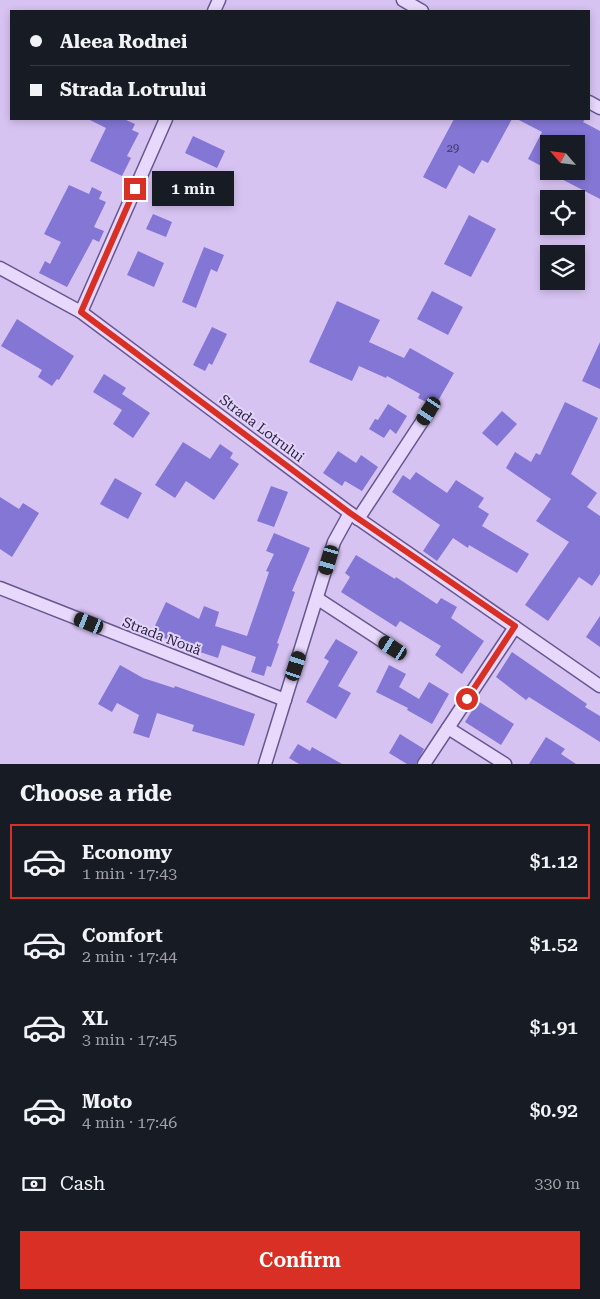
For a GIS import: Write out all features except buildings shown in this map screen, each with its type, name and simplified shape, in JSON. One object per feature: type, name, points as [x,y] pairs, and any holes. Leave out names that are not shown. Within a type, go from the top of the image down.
[{"type":"street","points":[[403,0],[420,10]]},
{"type":"street","points":[[81,312],[166,120]]},
{"type":"street","name":"Strada Lotrului","points":[[0,268],[81,312],[354,516],[600,686]]},
{"type":"street","points":[[265,764],[334,542],[429,411]]},
{"type":"street","name":"Strada Nouă","points":[[0,588],[285,700]]},
{"type":"street","points":[[318,598],[393,648]]},
{"type":"street","points":[[424,764],[515,626]]},
{"type":"street","points":[[448,728],[505,764]]},
{"type":"route","points":[[135,189],[81,312],[350,513],[515,626],[467,699]]}]
